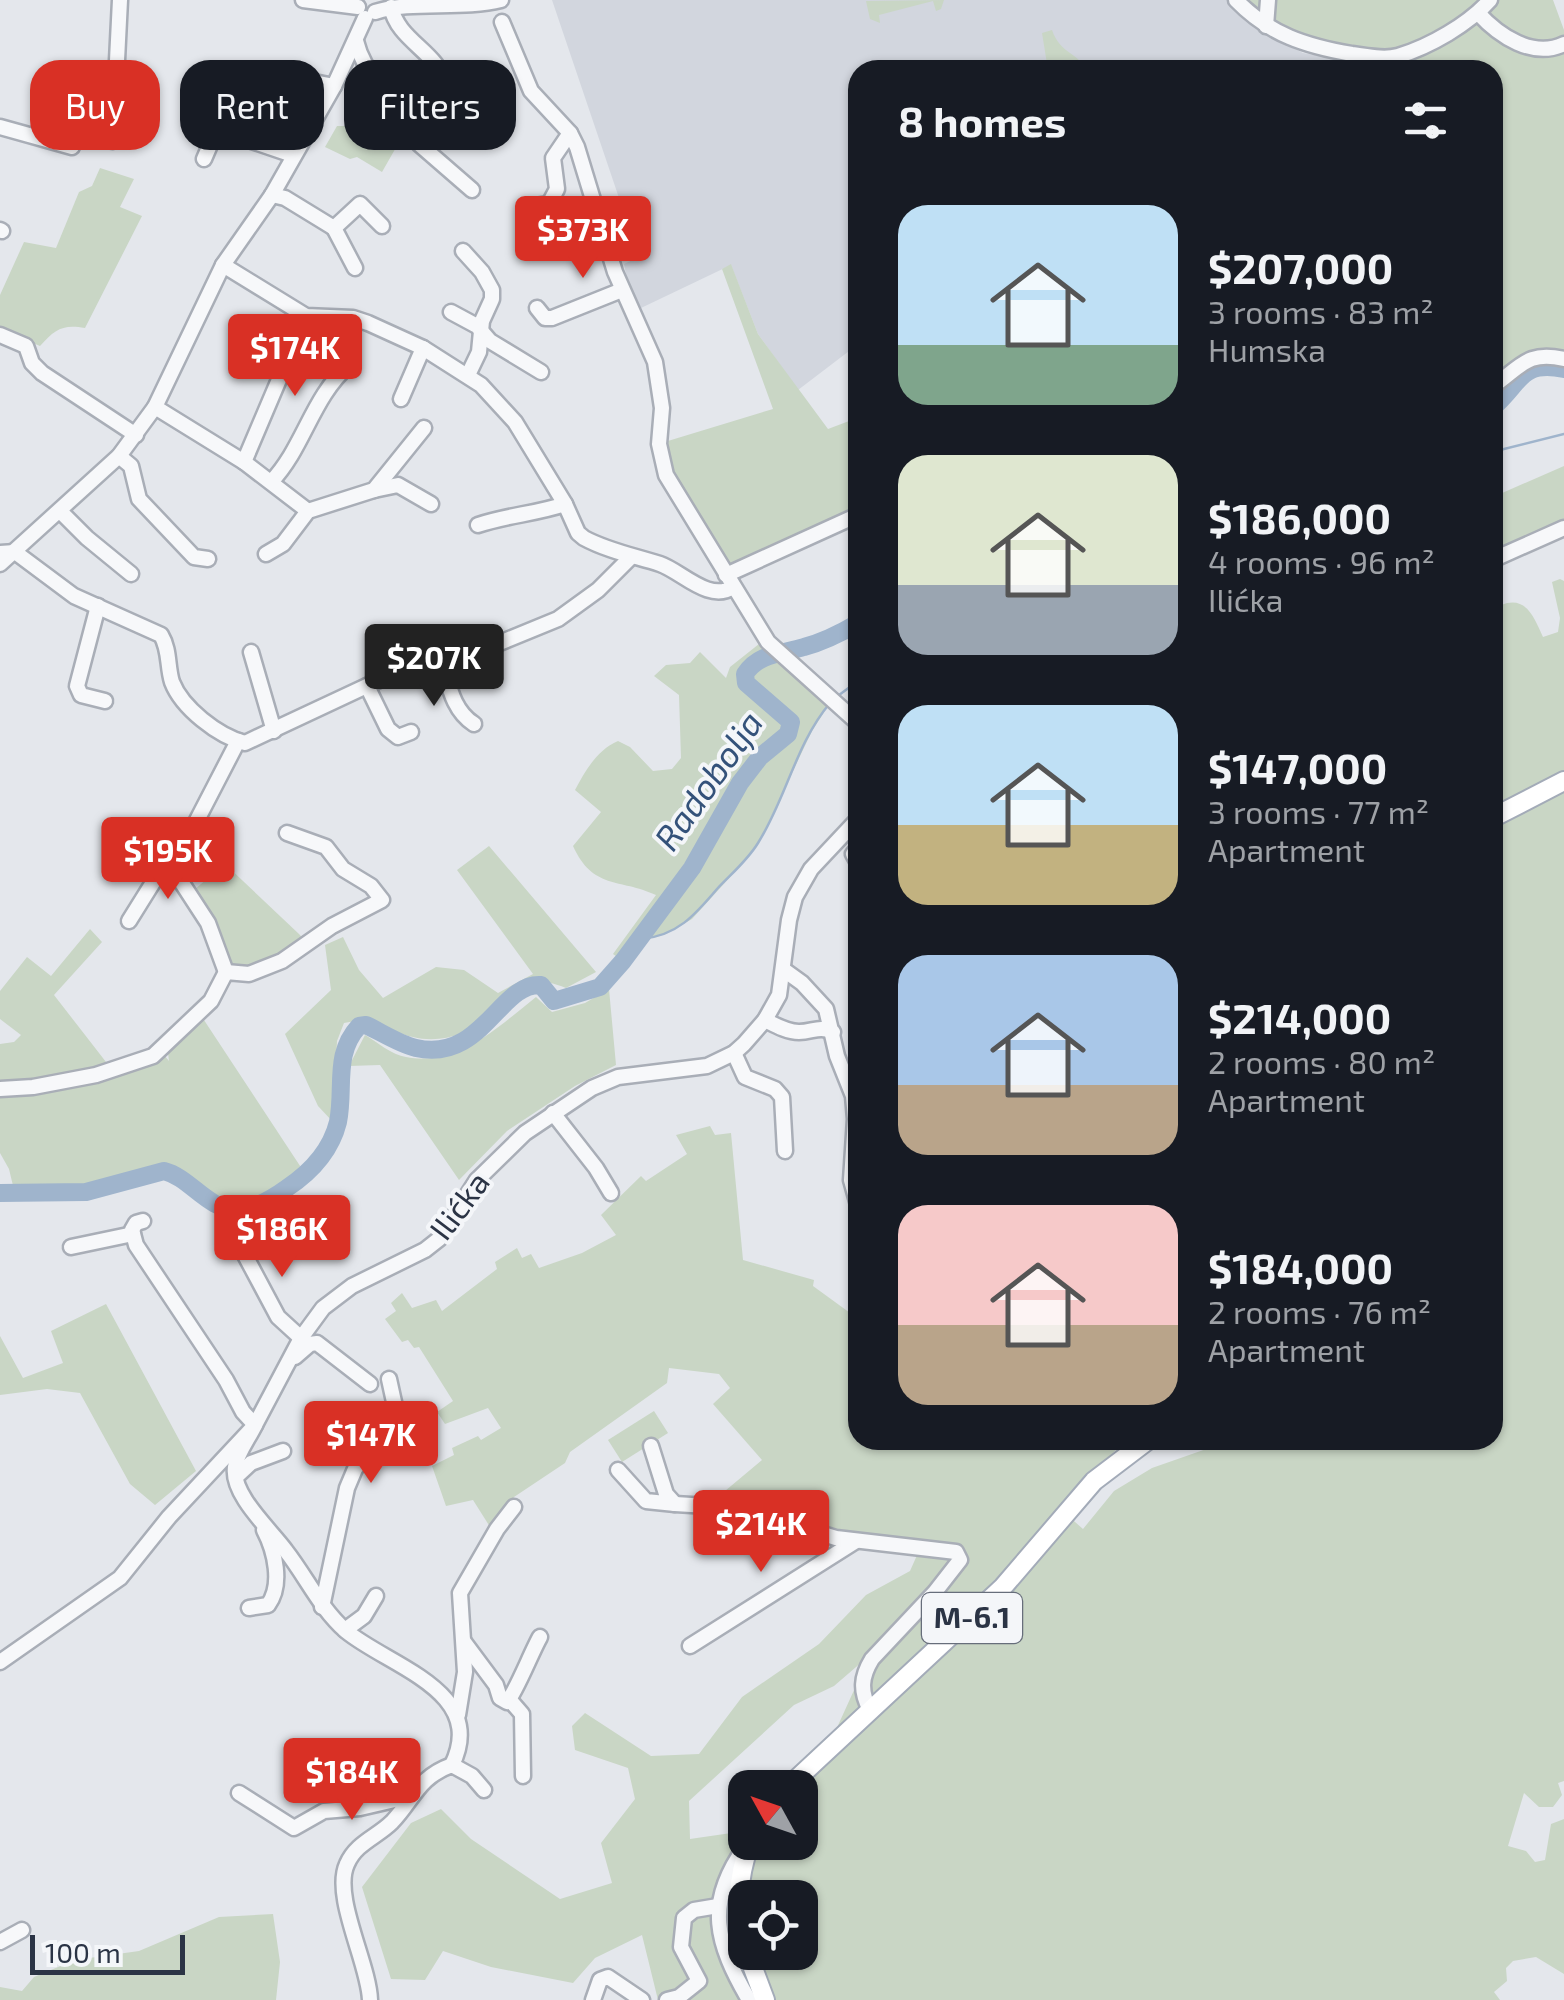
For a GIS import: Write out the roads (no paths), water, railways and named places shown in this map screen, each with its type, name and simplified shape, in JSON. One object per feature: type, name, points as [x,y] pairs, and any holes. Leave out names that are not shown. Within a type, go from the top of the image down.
[{"type":"main road","points":[[1503,812],[1564,781]]},
{"type":"main road","name":"M-6.1","points":[[806,1770],[1003,1587],[1094,1481],[1135,1450]]},
{"type":"main road","points":[[754,1970],[765,2000]]},
{"type":"street","points":[[117,60],[120,0]]},
{"type":"street","points":[[302,0],[342,6],[364,22],[373,60]]},
{"type":"street","points":[[364,22],[429,0]]},
{"type":"street","points":[[0,564],[7,553],[60,512],[119,456],[155,407],[223,264],[272,194],[334,86],[364,22],[391,7],[501,0],[502,22],[531,91],[570,133],[582,160],[622,290],[660,378],[659,444],[666,475],[768,642],[848,715]]},
{"type":"street","points":[[1236,0],[1287,38],[1317,48],[1397,57],[1478,13],[1490,0]]},
{"type":"street","points":[[1266,26],[1268,0]]},
{"type":"street","points":[[483,4],[502,22]]},
{"type":"street","points":[[342,6],[364,22]]},
{"type":"street","points":[[391,7],[396,24],[430,60]]},
{"type":"street","points":[[1478,13],[1491,27],[1536,50],[1552,50],[1564,44]]},
{"type":"street","points":[[324,84],[334,86]]},
{"type":"street","points":[[0,126],[30,135]]},
{"type":"street","points":[[204,159],[213,138],[222,131],[293,155]]},
{"type":"street","points":[[536,206],[549,204],[554,196],[557,189],[553,158],[570,133]]},
{"type":"street","points":[[426,150],[472,190]]},
{"type":"street","points":[[272,194],[334,228],[355,268]]},
{"type":"street","points":[[334,228],[360,204],[382,226]]},
{"type":"street","points":[[463,251],[492,290],[482,320],[478,352],[468,375]]},
{"type":"street","points":[[223,264],[306,316],[353,318],[408,340],[468,375],[515,422],[565,504],[578,533],[631,557],[667,567],[690,583],[726,591],[729,581],[848,520]]},
{"type":"street","points":[[537,308],[545,318],[552,318],[622,290]]},
{"type":"street","points":[[451,312],[477,326],[490,342],[541,372]]},
{"type":"street","points":[[244,462],[306,316]]},
{"type":"street","points":[[0,335],[26,346],[32,363],[42,372],[136,435]]},
{"type":"street","points":[[402,399],[422,348]]},
{"type":"street","points":[[1503,379],[1536,356],[1564,359]]},
{"type":"street","points":[[272,482],[291,455],[322,393],[350,364]]},
{"type":"street","points":[[155,407],[244,462],[308,511]]},
{"type":"street","points":[[374,490],[424,428]]},
{"type":"street","points":[[119,456],[131,466],[139,500],[194,557],[208,559]]},
{"type":"street","points":[[266,554],[283,544],[308,511],[374,490],[398,485],[431,504]]},
{"type":"street","points":[[478,525],[565,504]]},
{"type":"street","points":[[60,512],[132,574]]},
{"type":"street","points":[[1503,555],[1564,528]]},
{"type":"street","points":[[7,553],[74,596],[160,635],[166,644],[172,683],[179,694],[209,724],[244,743],[388,676],[498,644],[558,619],[598,590],[631,557]]},
{"type":"street","points":[[98,606],[76,686],[81,694],[105,701]]},
{"type":"street","points":[[251,652],[274,730]]},
{"type":"street","points":[[442,659],[455,704],[462,716],[474,724]]},
{"type":"street","points":[[367,686],[388,729],[398,737],[411,732]]},
{"type":"street","points":[[129,921],[178,842],[193,828],[238,741]]},
{"type":"street","name":"Ilićka","points":[[0,1662],[120,1578],[191,1492],[255,1425],[301,1338],[335,1297],[439,1239],[477,1180],[500,1155],[554,1113],[618,1076],[708,1066],[734,1053],[765,1020],[779,995],[795,897],[812,870],[848,830]]},
{"type":"street","points":[[226,972],[249,974],[282,962],[332,926],[382,900],[370,886],[343,869],[326,847],[288,832]]},
{"type":"street","points":[[0,1089],[33,1087],[96,1074],[153,1056],[211,1001],[226,972],[208,923],[167,860]]},
{"type":"street","points":[[784,970],[826,1009],[848,1084]]},
{"type":"street","points":[[765,1020],[789,1031],[819,1027],[833,1032]]},
{"type":"street","points":[[734,1053],[745,1077],[775,1089],[782,1097],[785,1151]]},
{"type":"street","points":[[554,1113],[611,1193]]},
{"type":"street","points":[[71,1248],[138,1228],[136,1245],[255,1425],[237,1462],[236,1477],[269,1540],[277,1579],[275,1596],[268,1605],[249,1608]]},
{"type":"street","points":[[238,1242],[278,1317],[301,1338]]},
{"type":"street","points":[[290,1361],[310,1344],[317,1343],[370,1384]]},
{"type":"street","points":[[322,1607],[346,1488],[365,1455],[392,1424],[396,1411],[389,1379]]},
{"type":"street","points":[[651,1446],[666,1494],[675,1504]]},
{"type":"street","points":[[236,1477],[252,1463],[283,1451]]},
{"type":"street","points":[[618,1470],[646,1500],[751,1512],[856,1541],[956,1552],[960,1560],[935,1592],[872,1658],[864,1673],[862,1696],[870,1710]]},
{"type":"street","points":[[370,2000],[370,1982],[344,1892],[346,1864],[362,1843],[392,1822],[423,1780],[452,1765],[460,1748],[458,1716],[465,1672],[460,1593],[514,1507]]},
{"type":"street","points":[[256,1517],[286,1551],[322,1607],[345,1630],[426,1682],[449,1702],[458,1716]]},
{"type":"street","points":[[690,1646],[856,1541]]},
{"type":"street","points":[[345,1630],[364,1616],[376,1596]]},
{"type":"street","points":[[510,1700],[540,1637]]},
{"type":"street","points":[[463,1641],[496,1684],[500,1698],[510,1700]]},
{"type":"street","points":[[510,1700],[522,1714],[524,1776]]},
{"type":"street","points":[[452,1765],[472,1776],[484,1790]]},
{"type":"street","points":[[238,1793],[294,1828],[324,1811],[360,1808],[412,1796]]},
{"type":"street","points":[[737,1860],[718,1906],[718,1933],[730,1966],[750,2000]]},
{"type":"street","points":[[667,2000],[680,1996],[699,1981],[681,1946],[684,1918],[694,1910],[718,1906]]},
{"type":"street","points":[[0,1942],[22,1930]]},
{"type":"street","points":[[594,2000],[600,1980],[608,1977],[642,2000]]},
{"type":"waterway","name":"Radobolja","points":[[1503,398],[1529,371],[1564,369]]},
{"type":"waterway","name":"Radobolja","points":[[1503,449],[1564,434]]},
{"type":"waterway","name":"Radobolja","points":[[0,1193],[86,1192],[164,1171],[217,1205],[238,1210],[251,1208],[296,1182],[325,1151],[338,1122],[346,1048],[359,1026],[366,1025],[416,1048],[439,1049],[474,1034],[527,987],[541,985],[554,1001],[600,987],[692,868],[740,783],[760,757],[788,734],[791,722],[746,683],[745,674],[764,658],[818,643],[848,628]]},
{"type":"waterway","name":"Radobolja","points":[[835,698],[848,688]]},
{"type":"waterway","name":"Radobolja","points":[[641,939],[665,934],[684,923],[749,856],[768,826],[808,736],[830,703]]}]
